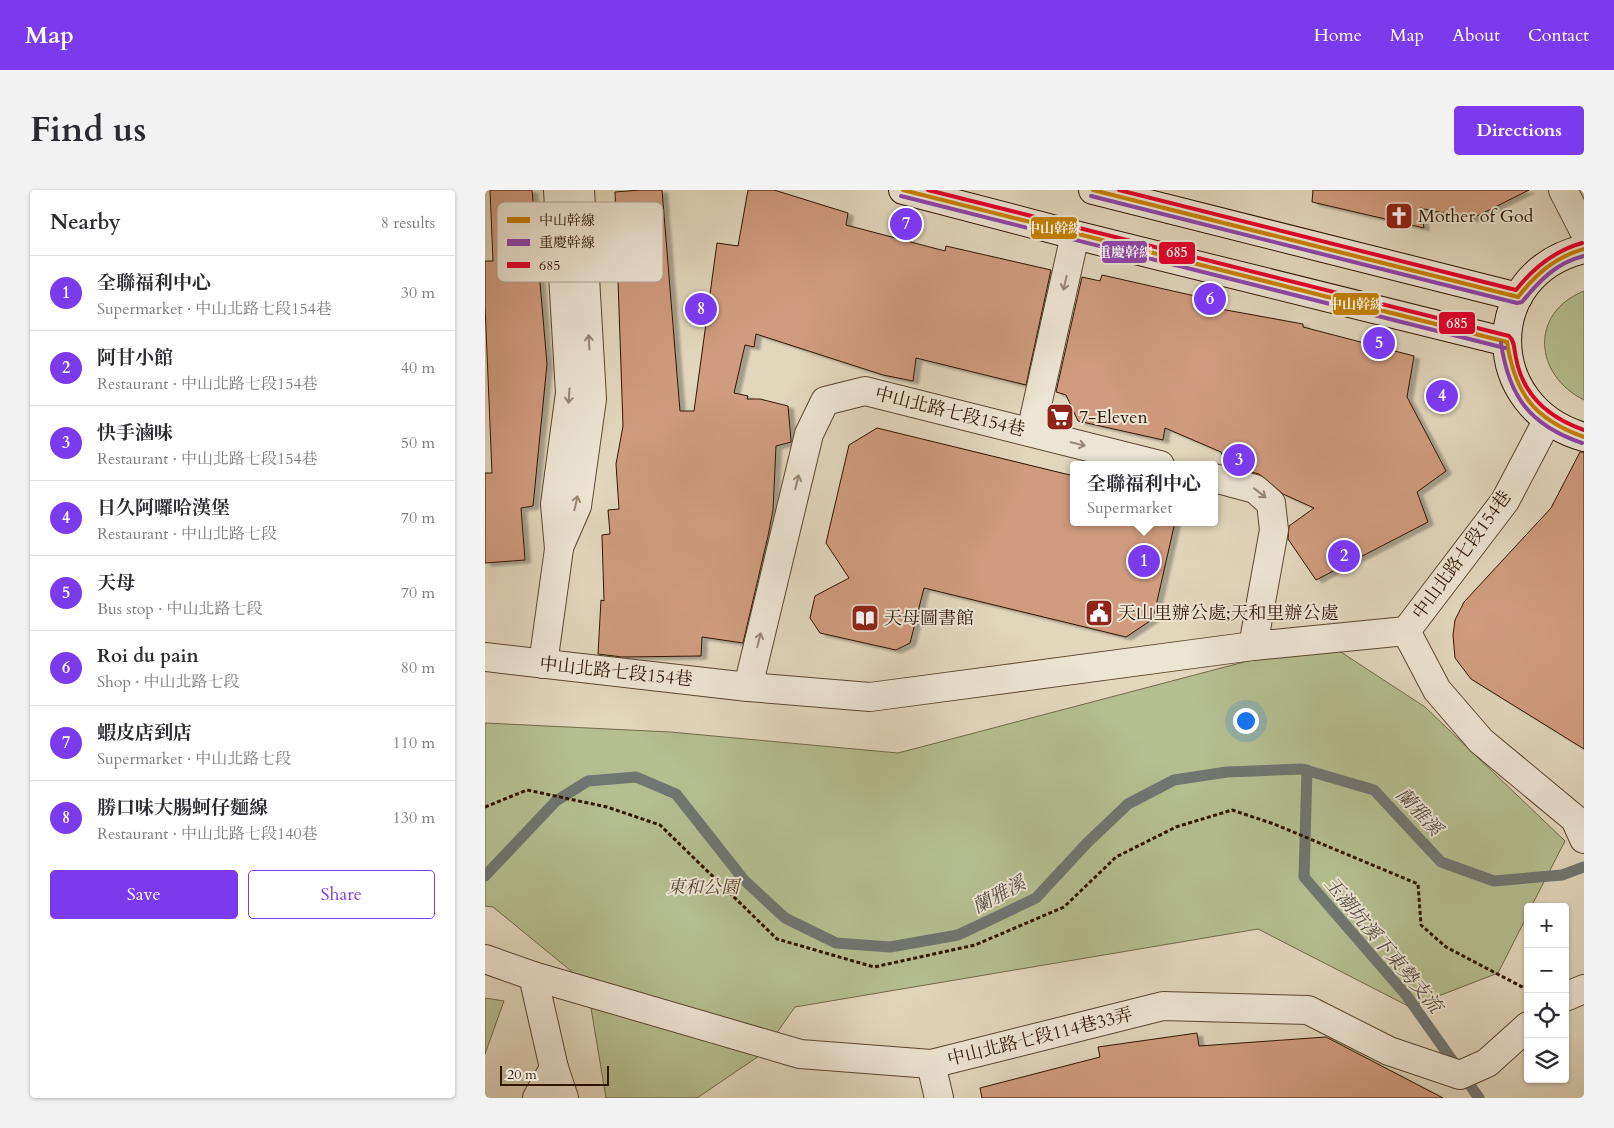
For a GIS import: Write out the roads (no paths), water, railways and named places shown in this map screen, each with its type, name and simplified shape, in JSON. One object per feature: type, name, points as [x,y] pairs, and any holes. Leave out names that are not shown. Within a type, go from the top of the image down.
[{"type":"street","points":[[903,190],[1075,235],[1507,342]]},
{"type":"street","points":[[1093,190],[1518,297]]},
{"type":"street","points":[[1563,190],[1584,232]]},
{"type":"street","points":[[1031,432],[1075,235]]},
{"type":"street","points":[[1584,249],[1569,252],[1549,263],[1532,278],[1518,297],[1510,319],[1507,342],[1509,365],[1517,386],[1530,406],[1547,421],[1568,432],[1584,437]]},
{"type":"street","points":[[543,664],[559,549],[555,504],[570,393],[563,282]]},
{"type":"street","points":[[559,549],[577,506],[592,398],[585,282]]},
{"type":"street","name":"中山北路七段154巷","points":[[748,687],[809,434],[825,401],[865,391],[1144,461]]},
{"type":"street","name":"中山北路七段154巷","points":[[485,657],[748,687],[870,697],[1253,646],[1407,631],[1505,501],[1547,421]]},
{"type":"street","points":[[1218,479],[1255,489],[1271,503],[1274,530],[1253,646]]},
{"type":"street","points":[[1407,631],[1437,690],[1475,734],[1575,819],[1584,839]]},
{"type":"street","name":"中山北路七段114巷33弄","points":[[485,959],[533,976],[800,1054],[931,1064],[1163,1006],[1308,1010],[1389,1051],[1460,1074],[1487,1063],[1524,1030]]},
{"type":"street","points":[[533,976],[554,1068],[564,1098]]},
{"type":"street","points":[[1569,995],[1584,989]]},
{"type":"street","points":[[931,1064],[939,1098]]},
{"type":"street","points":[[537,1098],[554,1068]]},
{"type":"waterway","name":"蘭雅溪","points":[[485,876],[556,801],[588,781],[636,777],[676,794],[744,880],[785,918],[836,943],[890,947],[958,935],[1036,898],[1087,843],[1128,804],[1174,780],[1227,772],[1302,769],[1374,790],[1441,862],[1494,881],[1562,875],[1584,867]]},
{"type":"waterway","name":"玉潮坑溪下東勢支流","points":[[1307,770],[1304,877],[1406,995],[1479,1098]]},
{"type":"place","name":"Mother of God","points":[[1399,216]]},
{"type":"place","name":"蝦皮店到店","points":[[906,224]]},
{"type":"place","name":"Roi du pain","points":[[1210,299]]},
{"type":"place","name":"勝口味大腸蚵仔麵線","points":[[701,309]]},
{"type":"place","name":"天母","points":[[1379,343]]},
{"type":"place","name":"日久阿囉哈漢堡","points":[[1442,396]]},
{"type":"place","name":"7-Eleven","points":[[1060,417]]},
{"type":"place","name":"快手滷味","points":[[1239,460]]},
{"type":"place","name":"阿甘小館","points":[[1344,556]]},
{"type":"place","name":"全聯福利中心","points":[[1144,561]]},
{"type":"place","name":"天山里辦公處;天和里辦公處","points":[[1099,613]]},
{"type":"place","name":"天母圖書館","points":[[865,618]]},
{"type":"park label","name":"東和公園","points":[[703,887]]}]
